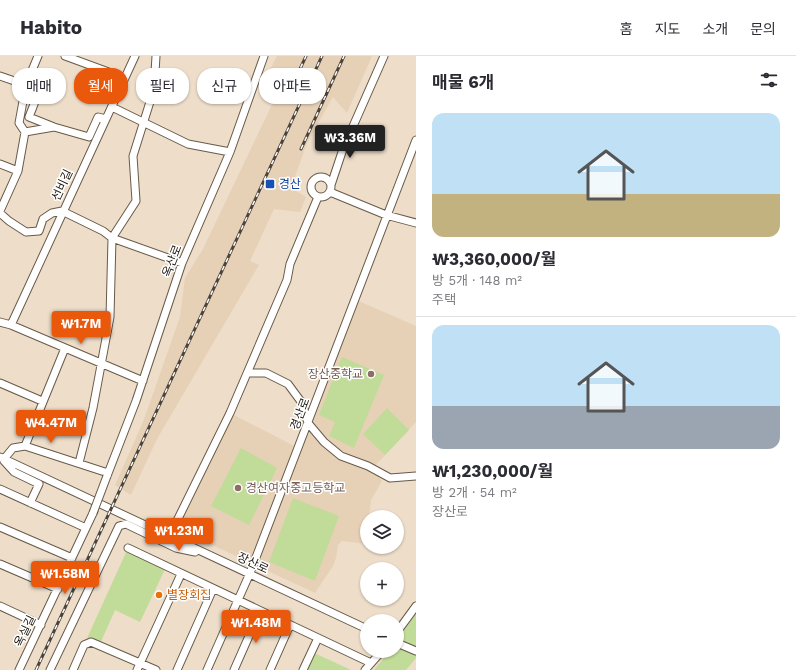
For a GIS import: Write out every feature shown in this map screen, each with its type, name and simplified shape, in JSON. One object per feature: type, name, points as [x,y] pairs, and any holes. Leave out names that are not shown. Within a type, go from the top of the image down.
[{"type":"street","points":[[33,68],[38,56]]},
{"type":"street","points":[[65,56],[97,68]]},
{"type":"street","name":"선비길","points":[[128,69],[134,56]]},
{"type":"street","points":[[79,463],[102,364],[110,317],[112,238],[136,201],[133,156],[154,89],[156,56]]},
{"type":"street","name":"옥산로","points":[[94,512],[107,474],[144,381],[182,263],[230,152],[264,56]]},
{"type":"street","points":[[343,149],[334,165],[324,178],[316,179],[311,184],[311,191],[318,197],[325,197],[330,192],[343,149],[384,56]]},
{"type":"street","points":[[0,76],[12,80]]},
{"type":"street","points":[[22,104],[19,123],[25,132],[18,171],[0,212],[9,221],[26,232],[39,231],[43,219],[52,213],[62,212],[103,231],[112,238],[182,263]]},
{"type":"street","points":[[34,104],[29,117],[54,127],[89,137],[98,117],[106,119]]},
{"type":"street","name":"선비길","points":[[12,325],[62,212],[113,104]]},
{"type":"street","points":[[112,107],[188,144],[230,152]]},
{"type":"street","points":[[25,132],[54,127]]},
{"type":"street","name":"경산로","points":[[207,670],[250,574],[386,215],[415,144]]},
{"type":"street","points":[[0,164],[18,171]]},
{"type":"street","points":[[324,178],[331,185]]},
{"type":"street","points":[[330,192],[386,215],[416,223]]},
{"type":"street","points":[[169,537],[248,373],[287,280],[290,264],[318,197]]},
{"type":"street","points":[[0,322],[12,325],[144,381]]},
{"type":"street","points":[[25,446],[42,401],[65,348]]},
{"type":"street","points":[[248,373],[266,373],[288,384],[302,403],[308,423],[332,450],[346,459],[368,466],[390,478],[416,476]]},
{"type":"street","points":[[0,383],[42,401]]},
{"type":"street","points":[[30,503],[39,484],[14,472],[2,458],[13,448],[25,446],[79,463],[107,474]]},
{"type":"street","name":"장산로","points":[[2,458],[360,626]]},
{"type":"street","points":[[0,489],[86,528]]},
{"type":"street","name":"옥실길","points":[[19,670],[94,512]]},
{"type":"street","points":[[50,670],[119,526],[126,524],[176,548],[207,554]]},
{"type":"street","points":[[0,527],[72,558]]},
{"type":"street","points":[[128,548],[371,663]]},
{"type":"street","points":[[0,564],[58,589]]},
{"type":"street","points":[[138,666],[182,574]]},
{"type":"street","points":[[177,670],[213,589]]},
{"type":"street","points":[[0,606],[41,625]]},
{"type":"street","points":[[404,622],[416,606]]},
{"type":"street","points":[[234,670],[260,611]]},
{"type":"street","points":[[270,670],[290,625]]},
{"type":"street","points":[[303,670],[318,638]]},
{"type":"street","points":[[73,670],[84,645],[91,642],[138,666],[156,670]]},
{"type":"street","points":[[404,646],[416,651]]},
{"type":"street","points":[[366,670],[376,658]]},
{"type":"shaded area","points":[[277,56],[372,56],[347,113],[333,97],[307,143],[291,188],[306,197],[300,212],[274,209],[250,261],[259,265],[157,439],[131,495],[115,485],[143,422],[180,317],[185,278],[203,249],[272,104],[326,104],[326,68],[271,68]]},
{"type":"shaded area","points":[[354,299],[416,326],[416,422],[372,469],[371,468],[382,481],[371,500],[370,510],[360,510],[360,543],[342,541],[338,545],[333,566],[315,593],[174,527],[230,413],[298,448],[306,429],[315,433],[308,423]]},
{"type":"green space","points":[[342,357],[384,375],[354,448],[329,436],[335,422],[319,415]]},
{"type":"green space","points":[[387,408],[409,430],[385,455],[363,434]]},
{"type":"green space","points":[[241,448],[277,468],[249,525],[211,506]]},
{"type":"green space","points":[[293,498],[339,516],[315,581],[269,562]]},
{"type":"green space","points":[[128,548],[166,567],[140,622],[115,610],[99,646],[84,645]]},
{"type":"green space","points":[[416,613],[416,658],[406,670],[374,670],[384,658],[404,658],[404,631]]},
{"type":"green space","points":[[312,652],[351,670],[303,670]]},
{"type":"railway","points":[[300,68],[306,56]]},
{"type":"railway","points":[[36,670],[322,56]]},
{"type":"railway","points":[[301,149],[344,56]]},
{"type":"place","name":"경산","points":[[270,184]]},
{"type":"place","name":"장산중학교","points":[[371,374]]},
{"type":"place","name":"경산여자중고등학교","points":[[238,488]]},
{"type":"place","name":"별장회집","points":[[159,595]]}]
